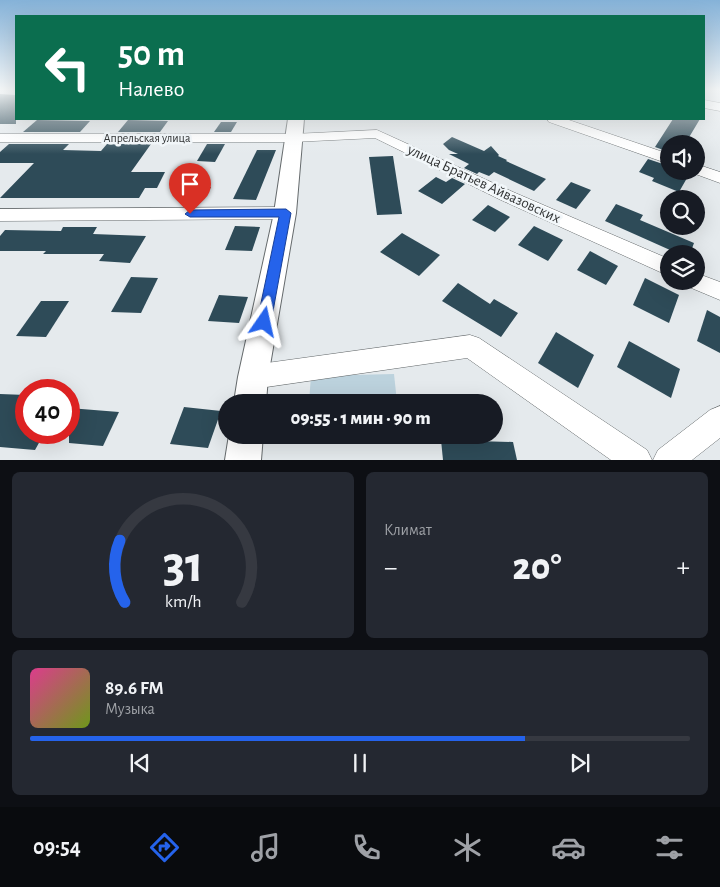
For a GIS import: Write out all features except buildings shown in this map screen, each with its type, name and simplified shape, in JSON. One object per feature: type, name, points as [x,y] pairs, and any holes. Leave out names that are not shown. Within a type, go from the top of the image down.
[{"type":"street","points":[[557,120],[660,157]]},
{"type":"street","points":[[251,394],[286,213],[295,129]]},
{"type":"street","name":"Апрельская улица","points":[[0,138],[295,129]]},
{"type":"street","name":"улица Братьев Айвазовских","points":[[295,129],[377,134],[507,196],[660,264]]},
{"type":"street","points":[[705,172],[720,178]]},
{"type":"street","points":[[0,215],[286,213]]},
{"type":"street","points":[[705,285],[720,291]]},
{"type":"street","points":[[253,377],[470,346],[637,460]]},
{"type":"street","points":[[668,460],[720,420]]},
{"type":"street","points":[[243,460],[245,444]]},
{"type":"shaded area","points":[[394,374],[396,394],[310,394],[311,376]]},
{"type":"route","points":[[190,214],[286,213],[264,322]]}]
